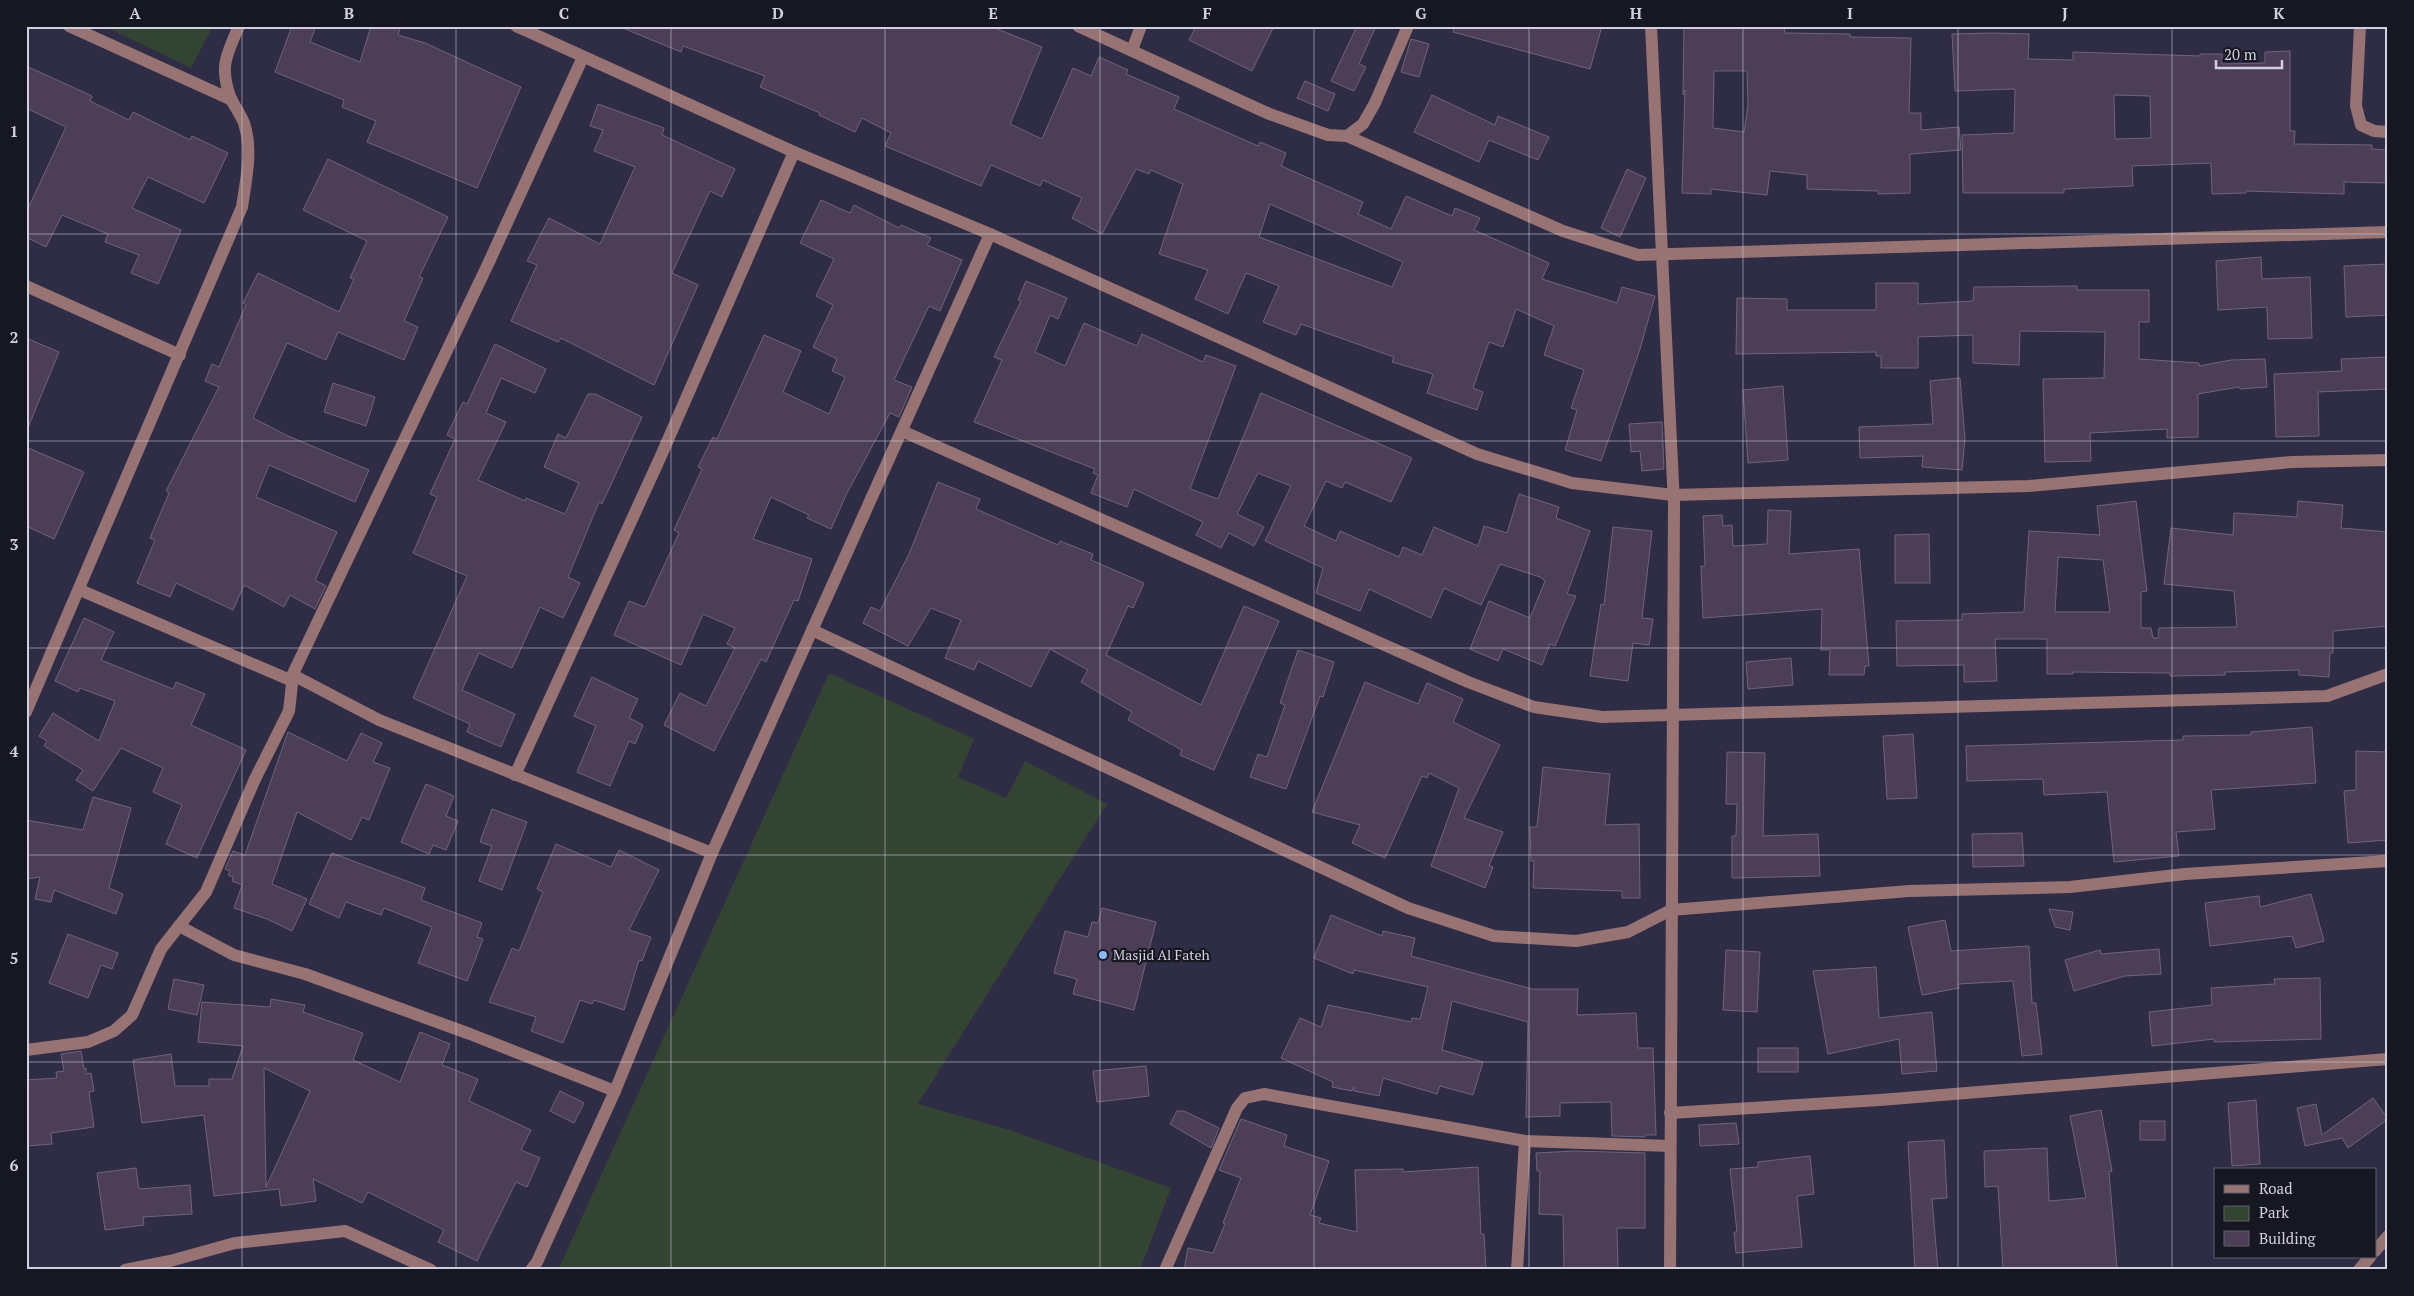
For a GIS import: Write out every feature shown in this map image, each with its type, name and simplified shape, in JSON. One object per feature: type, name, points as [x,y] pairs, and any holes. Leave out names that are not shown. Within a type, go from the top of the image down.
[{"type":"street","points":[[69,26],[232,100]]},
{"type":"street","points":[[26,712],[80,590],[242,207],[248,161],[244,124],[232,100],[223,72],[224,60],[239,26]]},
{"type":"street","points":[[516,26],[794,152],[990,234],[1478,454],[1572,483],[1673,495],[2029,486],[2292,462],[2388,460]]},
{"type":"street","points":[[1078,26],[1267,113],[1328,135],[1347,136],[1563,231],[1638,255],[2388,232]]},
{"type":"street","points":[[1132,50],[1141,26]]},
{"type":"street","points":[[1347,136],[1362,124],[1375,103],[1408,26]]},
{"type":"street","points":[[1651,26],[1673,495],[1670,1270]]},
{"type":"street","points":[[2360,26],[2356,106],[2361,125],[2374,132],[2388,132]]},
{"type":"street","points":[[26,1050],[88,1042],[114,1031],[132,1015],[161,949],[206,892],[254,779],[290,711],[292,678],[481,280],[583,57]]},
{"type":"street","points":[[515,775],[660,458],[794,152]]},
{"type":"street","points":[[531,1270],[537,1262],[615,1091],[712,853],[990,234]]},
{"type":"street","points":[[26,286],[180,355]]},
{"type":"street","points":[[902,432],[1468,682],[1534,707],[1602,716],[2327,696],[2388,674]]},
{"type":"street","points":[[80,590],[292,678],[379,720],[712,853]]},
{"type":"street","points":[[812,630],[1408,908],[1494,936],[1576,941],[1628,932],[1671,910],[1909,891],[2070,887],[2184,874],[2388,861]]},
{"type":"street","points":[[179,926],[234,955],[305,974],[470,1034],[615,1091]]},
{"type":"street","points":[[1670,1113],[1880,1100],[2388,1059]]},
{"type":"street","points":[[1165,1270],[1237,1108],[1246,1098],[1264,1094],[1525,1141],[1670,1146]]},
{"type":"street","points":[[1518,1270],[1525,1141]]},
{"type":"street","points":[[124,1270],[170,1261],[235,1243],[345,1231],[431,1270]]},
{"type":"street","points":[[2376,1249],[2388,1236]]},
{"type":"street","points":[[2359,1270],[2369,1258]]},
{"type":"green space","points":[[104,26],[213,26],[191,68]]},
{"type":"green space","points":[[829,673],[974,739],[958,777],[1006,798],[1025,761],[1107,804],[918,1104],[1010,1130],[1171,1188],[1140,1270],[558,1270]]},
{"type":"building","points":[[292,26],[316,26],[310,42],[360,62],[371,26],[401,26],[398,35],[425,43],[521,87],[477,188],[367,142],[376,121],[342,107],[344,100],[275,72]]},
{"type":"building","points":[[618,26],[990,26],[1042,47],[1010,124],[1042,139],[1073,68],[1091,76],[1099,57],[1128,70],[1126,74],[1179,97],[1174,109],[1258,146],[1260,142],[1286,153],[1281,166],[1363,202],[1358,214],[1391,229],[1406,196],[1452,216],[1455,208],[1480,218],[1474,230],[1549,263],[1542,279],[1617,303],[1622,287],[1655,296],[1640,349],[1601,461],[1565,450],[1577,410],[1571,408],[1584,370],[1544,355],[1554,326],[1516,309],[1503,347],[1489,342],[1473,388],[1483,392],[1477,410],[1427,393],[1433,374],[1392,362],[1394,357],[1301,324],[1296,335],[1263,322],[1279,286],[1246,273],[1228,314],[1195,299],[1208,270],[1159,254],[1183,184],[1151,170],[1149,174],[1136,169],[1102,234],[1072,218],[1082,198],[1043,180],[1040,186],[991,165],[981,186],[885,146],[891,133],[862,118],[855,132],[819,115],[820,113],[760,87],[765,76],[683,46],[681,52]],"holes":[[[1270,204],[1403,262],[1392,287],[1259,237]]]},
{"type":"building","points":[[1196,26],[1274,26],[1252,71],[1189,40]]},
{"type":"building","points":[[1357,26],[1376,26],[1359,64],[1366,67],[1354,91],[1331,81]]},
{"type":"building","points":[[1454,26],[1602,26],[1590,69],[1453,32]]},
{"type":"building","points":[[1684,26],[1784,26],[1785,33],[1850,34],[1850,37],[1911,38],[1909,113],[1921,113],[1921,130],[1959,127],[1961,150],[1910,154],[1910,193],[1878,194],[1878,191],[1807,189],[1807,175],[1770,171],[1767,195],[1711,189],[1711,194],[1682,193],[1685,90],[1683,95]],"holes":[[[1714,71],[1747,71],[1748,105],[1744,132],[1713,128]]]},
{"type":"building","points":[[1952,34],[2029,34],[2028,59],[2073,60],[2073,52],[2200,56],[2200,54],[2222,54],[2222,64],[2265,63],[2265,52],[2290,51],[2290,131],[2295,131],[2294,144],[2372,145],[2372,149],[2388,150],[2388,183],[2344,182],[2344,194],[2246,191],[2246,193],[2212,194],[2211,163],[2132,166],[2133,186],[2064,189],[2064,193],[1963,193],[1962,135],[2014,133],[2015,89],[1955,91]],"holes":[[[2114,95],[2150,96],[2151,138],[2115,139]]]},
{"type":"building","points":[[1411,39],[1429,44],[1419,77],[1401,72]]},
{"type":"building","points":[[26,66],[92,96],[90,101],[129,120],[133,112],[190,140],[192,136],[228,153],[204,203],[148,177],[132,208],[181,230],[158,284],[131,273],[139,255],[105,242],[108,234],[62,215],[46,247],[26,237],[26,213],[66,127],[26,108]]},
{"type":"building","points":[[1305,81],[1335,94],[1328,111],[1297,98]]},
{"type":"building","points":[[1432,95],[1495,125],[1498,116],[1549,137],[1538,160],[1489,140],[1479,162],[1414,132]]},
{"type":"building","points":[[598,104],[664,128],[662,135],[735,169],[722,197],[710,191],[672,273],[698,285],[654,385],[561,338],[558,342],[511,321],[537,265],[527,261],[549,218],[600,244],[635,167],[594,151],[603,130],[590,126]]},
{"type":"building","points":[[328,159],[448,217],[419,277],[423,278],[404,321],[418,327],[404,360],[338,332],[326,360],[287,343],[253,418],[288,436],[369,470],[355,502],[269,465],[256,497],[337,532],[315,580],[326,586],[315,609],[290,595],[284,607],[244,585],[233,610],[176,583],[170,597],[137,583],[155,540],[150,538],[169,493],[166,491],[219,387],[205,381],[212,364],[219,367],[246,305],[243,303],[258,273],[339,312],[354,279],[350,278],[367,241],[303,210]]},
{"type":"building","points":[[1627,169],[1646,178],[1620,237],[1601,228]]},
{"type":"building","points":[[821,200],[850,213],[854,205],[899,228],[901,225],[931,238],[927,245],[962,260],[940,311],[929,306],[894,380],[912,387],[899,417],[890,413],[846,495],[831,529],[807,518],[809,515],[771,497],[753,539],[812,559],[798,601],[794,600],[766,662],[761,659],[714,751],[664,725],[680,693],[706,706],[735,648],[727,644],[735,628],[703,614],[681,665],[614,635],[629,601],[645,607],[679,533],[674,530],[702,469],[698,467],[713,437],[717,439],[764,335],[801,351],[783,392],[829,414],[845,377],[832,371],[837,359],[813,347],[833,305],[816,296],[834,259],[800,243]]},
{"type":"building","points":[[2261,257],[2262,279],[2310,277],[2312,338],[2268,339],[2267,307],[2218,310],[2216,261]]},
{"type":"building","points":[[2386,264],[2388,315],[2346,317],[2344,266]]},
{"type":"building","points":[[1026,281],[1067,298],[1058,319],[1050,315],[1035,352],[1065,366],[1084,323],[1137,346],[1142,334],[1203,362],[1206,355],[1236,366],[1190,489],[1218,499],[1261,393],[1412,458],[1391,502],[1345,482],[1342,488],[1326,481],[1304,526],[1336,541],[1340,531],[1399,557],[1403,547],[1422,555],[1434,527],[1478,546],[1484,526],[1507,533],[1519,494],[1559,507],[1556,518],[1590,531],[1567,594],[1576,596],[1555,646],[1550,644],[1542,665],[1503,649],[1498,661],[1470,649],[1489,601],[1530,618],[1545,581],[1540,577],[1500,564],[1481,605],[1444,588],[1431,618],[1369,589],[1360,611],[1316,593],[1323,568],[1265,541],[1291,486],[1258,473],[1237,514],[1264,527],[1254,546],[1229,533],[1221,548],[1196,535],[1203,522],[1134,489],[1127,507],[1091,493],[1098,475],[1093,473],[1095,469],[974,422],[1002,360],[994,357],[1021,301],[1018,300]]},
{"type":"building","points":[[1876,283],[1918,283],[1918,304],[1973,301],[1974,287],[2077,286],[2077,290],[2149,290],[2149,322],[2139,322],[2139,359],[2199,363],[2199,366],[2231,360],[2265,359],[2267,387],[2240,389],[2239,387],[2198,394],[2198,437],[2167,438],[2167,429],[2090,433],[2091,461],[2045,462],[2043,379],[2104,378],[2105,332],[2020,331],[2019,365],[1973,363],[1973,335],[1918,337],[1918,368],[1881,368],[1881,356],[1876,356],[1876,352],[1736,354],[1737,298],[1787,299],[1787,310],[1876,310]]},
{"type":"building","points":[[26,338],[59,352],[27,430],[26,430]]},
{"type":"building","points":[[495,344],[546,369],[535,393],[501,378],[486,413],[506,422],[478,480],[525,501],[526,498],[565,514],[579,483],[544,467],[558,434],[566,438],[588,394],[595,394],[642,417],[602,504],[599,502],[568,577],[580,583],[563,618],[540,607],[512,668],[479,653],[462,690],[515,714],[501,747],[467,732],[470,724],[413,698],[467,576],[413,553],[437,497],[430,494],[455,439],[447,435],[463,402],[467,404]]},
{"type":"building","points":[[2388,357],[2388,389],[2318,392],[2319,436],[2276,437],[2274,374],[2342,371],[2341,359]]},
{"type":"building","points":[[1960,378],[1965,439],[1962,470],[1922,467],[1923,456],[1860,458],[1859,427],[1933,424],[1930,381]]},
{"type":"building","points":[[333,383],[375,397],[366,426],[324,412]]},
{"type":"building","points":[[1783,386],[1788,460],[1748,463],[1743,390]]},
{"type":"building","points":[[1662,422],[1664,469],[1642,471],[1640,451],[1631,452],[1629,424]]},
{"type":"building","points":[[26,447],[84,472],[54,539],[26,526]]},
{"type":"building","points":[[938,482],[980,499],[976,509],[1058,545],[1060,541],[1093,554],[1091,560],[1144,583],[1133,608],[1128,606],[1106,655],[1201,705],[1244,606],[1279,621],[1214,770],[1180,755],[1182,750],[1128,720],[1132,712],[1081,682],[1088,670],[1050,649],[1031,687],[978,661],[974,670],[945,658],[961,620],[931,608],[908,646],[863,623],[871,607],[880,611],[909,554]]},
{"type":"building","points":[[2136,501],[2147,591],[2141,592],[2141,628],[2151,628],[2153,638],[2158,638],[2159,628],[2237,627],[2234,591],[2164,584],[2171,528],[2233,535],[2234,513],[2297,517],[2298,501],[2343,505],[2341,528],[2388,532],[2388,626],[2333,631],[2333,653],[2330,653],[2329,677],[2299,675],[2299,670],[2225,672],[2225,675],[2170,676],[2170,673],[2073,672],[2073,674],[2047,674],[2047,639],[1995,639],[1997,681],[1964,682],[1964,665],[1897,666],[1896,621],[1962,620],[1962,614],[2024,612],[2029,531],[2100,535],[2097,506]],"holes":[[[2058,557],[2103,560],[2110,612],[2055,612]]]},
{"type":"building","points":[[1768,510],[1791,511],[1789,554],[1859,549],[1869,666],[1865,666],[1864,675],[1829,675],[1830,650],[1821,650],[1822,609],[1703,618],[1701,566],[1705,566],[1703,516],[1722,515],[1723,526],[1732,525],[1733,546],[1767,544]]},
{"type":"building","points":[[1613,527],[1652,531],[1642,618],[1653,619],[1649,645],[1633,643],[1628,681],[1590,676],[1601,604],[1604,605]]},
{"type":"building","points":[[1929,534],[1930,583],[1895,583],[1895,535]]},
{"type":"building","points":[[84,618],[114,632],[101,660],[173,689],[176,682],[205,694],[191,725],[246,750],[197,858],[166,844],[182,805],[153,792],[163,768],[121,748],[93,791],[76,780],[83,770],[44,746],[47,741],[39,736],[53,713],[99,741],[115,701],[80,688],[78,692],[55,681]]},
{"type":"building","points":[[1298,650],[1334,662],[1323,697],[1320,696],[1286,789],[1250,777],[1258,754],[1267,757],[1285,705],[1280,703]]},
{"type":"building","points":[[1791,658],[1793,685],[1748,689],[1746,662]]},
{"type":"building","points":[[592,677],[638,699],[629,718],[643,725],[635,744],[629,741],[610,786],[577,772],[596,726],[574,716]]},
{"type":"building","points":[[1365,682],[1418,704],[1427,683],[1463,699],[1453,722],[1500,745],[1464,818],[1503,832],[1489,866],[1493,867],[1485,888],[1431,866],[1459,788],[1429,773],[1427,778],[1422,776],[1385,858],[1352,843],[1360,825],[1312,812]]},
{"type":"building","points":[[2312,727],[2316,783],[2211,790],[2215,829],[2176,832],[2179,856],[2114,862],[2107,792],[2044,795],[2043,779],[1967,781],[1966,746],[2183,740],[2183,736],[2251,735],[2251,732]]},
{"type":"building","points":[[288,732],[347,761],[361,733],[382,743],[373,762],[390,768],[369,820],[362,817],[351,840],[297,812],[272,884],[307,899],[292,931],[267,919],[234,908],[242,885],[232,881],[233,877],[228,875],[230,871],[225,869],[233,851],[245,855]]},
{"type":"building","points":[[1913,734],[1917,798],[1887,799],[1883,736]]},
{"type":"building","points":[[2356,751],[2388,752],[2388,840],[2348,843],[2344,791],[2356,790]]},
{"type":"building","points":[[1727,752],[1765,753],[1763,836],[1818,834],[1820,876],[1732,878],[1732,836],[1736,836],[1737,804],[1726,804]]},
{"type":"building","points":[[1543,767],[1610,774],[1605,825],[1639,824],[1640,898],[1622,898],[1622,891],[1533,888],[1534,861],[1531,861],[1530,827],[1537,827]]},
{"type":"building","points":[[426,784],[454,796],[446,816],[458,821],[446,850],[433,845],[429,854],[401,842]]},
{"type":"building","points":[[93,797],[131,808],[109,888],[123,894],[116,914],[54,890],[51,902],[35,899],[40,877],[26,879],[26,820],[83,830]]},
{"type":"building","points":[[492,809],[527,822],[502,890],[479,881],[492,846],[480,842]]},
{"type":"building","points":[[2022,833],[2024,866],[1973,867],[1972,834]]},
{"type":"building","points":[[556,844],[611,867],[619,850],[659,870],[629,930],[651,937],[642,961],[639,960],[624,1010],[594,1000],[592,1004],[580,1000],[563,1043],[531,1031],[536,1017],[489,1002],[512,948],[519,951],[543,892],[537,889]]},
{"type":"building","points":[[332,853],[425,888],[421,900],[482,923],[477,937],[483,939],[467,981],[418,963],[432,927],[384,908],[381,915],[346,902],[339,918],[309,904]]},
{"type":"building","points":[[2311,894],[2324,941],[2296,948],[2292,936],[2210,946],[2205,903],[2259,896],[2260,907]]},
{"type":"building","name":"Masjid Al Fateh","points":[[1102,908],[1156,922],[1134,1010],[1073,994],[1077,979],[1054,973],[1065,931],[1088,937],[1092,922],[1098,923]]},
{"type":"building","points":[[2049,909],[2073,912],[2070,930],[2055,927]]},
{"type":"building","points":[[1331,915],[1382,936],[1383,931],[1415,938],[1411,956],[1532,989],[1578,989],[1577,1015],[1636,1013],[1638,1048],[1653,1048],[1656,1135],[1645,1135],[1645,1137],[1612,1136],[1611,1102],[1560,1103],[1560,1116],[1526,1117],[1528,1022],[1452,1001],[1442,1050],[1483,1062],[1473,1095],[1440,1086],[1437,1094],[1383,1078],[1379,1096],[1354,1091],[1354,1087],[1352,1091],[1332,1087],[1333,1082],[1281,1058],[1300,1018],[1321,1027],[1328,1005],[1411,1022],[1412,1018],[1420,1019],[1428,987],[1354,970],[1353,974],[1314,958]]},
{"type":"building","points":[[1945,920],[1951,951],[2029,946],[2032,1003],[2036,1003],[2042,1054],[2022,1056],[2013,981],[1958,984],[1959,988],[1922,995],[1908,927]]},
{"type":"building","points":[[68,934],[118,953],[112,969],[101,965],[88,998],[49,983]]},
{"type":"building","points":[[2159,949],[2161,974],[2125,976],[2074,991],[2065,960],[2100,950],[2101,954]]},
{"type":"building","points":[[1726,950],[1760,952],[1757,1012],[1723,1010]]},
{"type":"building","points":[[1876,967],[1879,1018],[1932,1012],[1937,1071],[1902,1074],[1899,1039],[1828,1054],[1813,971]]},
{"type":"building","points":[[2320,978],[2321,1039],[2214,1042],[2214,1039],[2152,1046],[2149,1012],[2212,1005],[2211,988],[2275,984],[2274,979]]},
{"type":"building","points":[[174,979],[204,985],[197,1015],[168,1009]]},
{"type":"building","points":[[271,999],[305,1005],[303,1012],[363,1033],[353,1060],[400,1082],[420,1032],[450,1044],[442,1065],[478,1079],[469,1101],[531,1130],[521,1150],[540,1158],[527,1187],[516,1182],[477,1261],[438,1242],[444,1230],[368,1192],[362,1203],[313,1179],[316,1201],[281,1206],[279,1189],[214,1196],[204,1115],[142,1123],[133,1060],[171,1054],[175,1086],[209,1086],[209,1079],[232,1079],[243,1046],[198,1042],[202,1002],[270,1007]],"holes":[[[264,1068],[310,1091],[266,1187]]]},
{"type":"building","points":[[1758,1048],[1798,1048],[1798,1072],[1758,1072]]},
{"type":"building","points":[[81,1051],[86,1074],[91,1073],[94,1091],[89,1092],[94,1127],[51,1133],[52,1144],[26,1146],[26,1080],[57,1078],[56,1072],[64,1071],[61,1054]]},
{"type":"building","points":[[1146,1066],[1149,1096],[1097,1102],[1093,1071]]},
{"type":"building","points":[[560,1091],[584,1103],[574,1123],[550,1111]]},
{"type":"building","points":[[2373,1098],[2388,1119],[2348,1148],[2342,1138],[2305,1146],[2297,1108],[2316,1104],[2322,1135]]},
{"type":"building","points":[[2256,1100],[2260,1164],[2232,1166],[2228,1103]]},
{"type":"building","points":[[2101,1110],[2112,1171],[2109,1172],[2117,1268],[2003,1270],[1998,1186],[1985,1187],[1984,1151],[2047,1148],[2049,1201],[2086,1198],[2070,1116]]},
{"type":"building","points":[[1177,1111],[1184,1111],[1219,1128],[1211,1148],[1170,1124]]},
{"type":"building","points":[[1241,1119],[1287,1135],[1284,1146],[1329,1161],[1310,1215],[1321,1218],[1319,1223],[1357,1232],[1355,1170],[1403,1169],[1403,1172],[1478,1167],[1481,1234],[1484,1234],[1486,1269],[1184,1270],[1188,1248],[1213,1253],[1225,1224],[1223,1223],[1241,1178],[1219,1170]]},
{"type":"building","points":[[2140,1121],[2165,1121],[2165,1140],[2140,1140]]},
{"type":"building","points":[[1736,1123],[1739,1144],[1700,1146],[1699,1125]]},
{"type":"building","points":[[1944,1140],[1947,1198],[1932,1199],[1938,1270],[1915,1270],[1908,1142]]},
{"type":"building","points":[[1574,1151],[1645,1153],[1645,1228],[1617,1228],[1618,1270],[1564,1270],[1563,1215],[1539,1214],[1540,1171],[1537,1171],[1536,1153]]},
{"type":"building","points":[[1810,1156],[1814,1194],[1797,1196],[1802,1247],[1736,1253],[1734,1232],[1737,1232],[1730,1169],[1758,1167],[1758,1162]]},
{"type":"building","points":[[136,1168],[139,1189],[190,1185],[192,1214],[143,1217],[144,1225],[105,1230],[97,1173]]},
{"type":"place","name":"Masjid Al Fateh","points":[[1103,955]]}]
